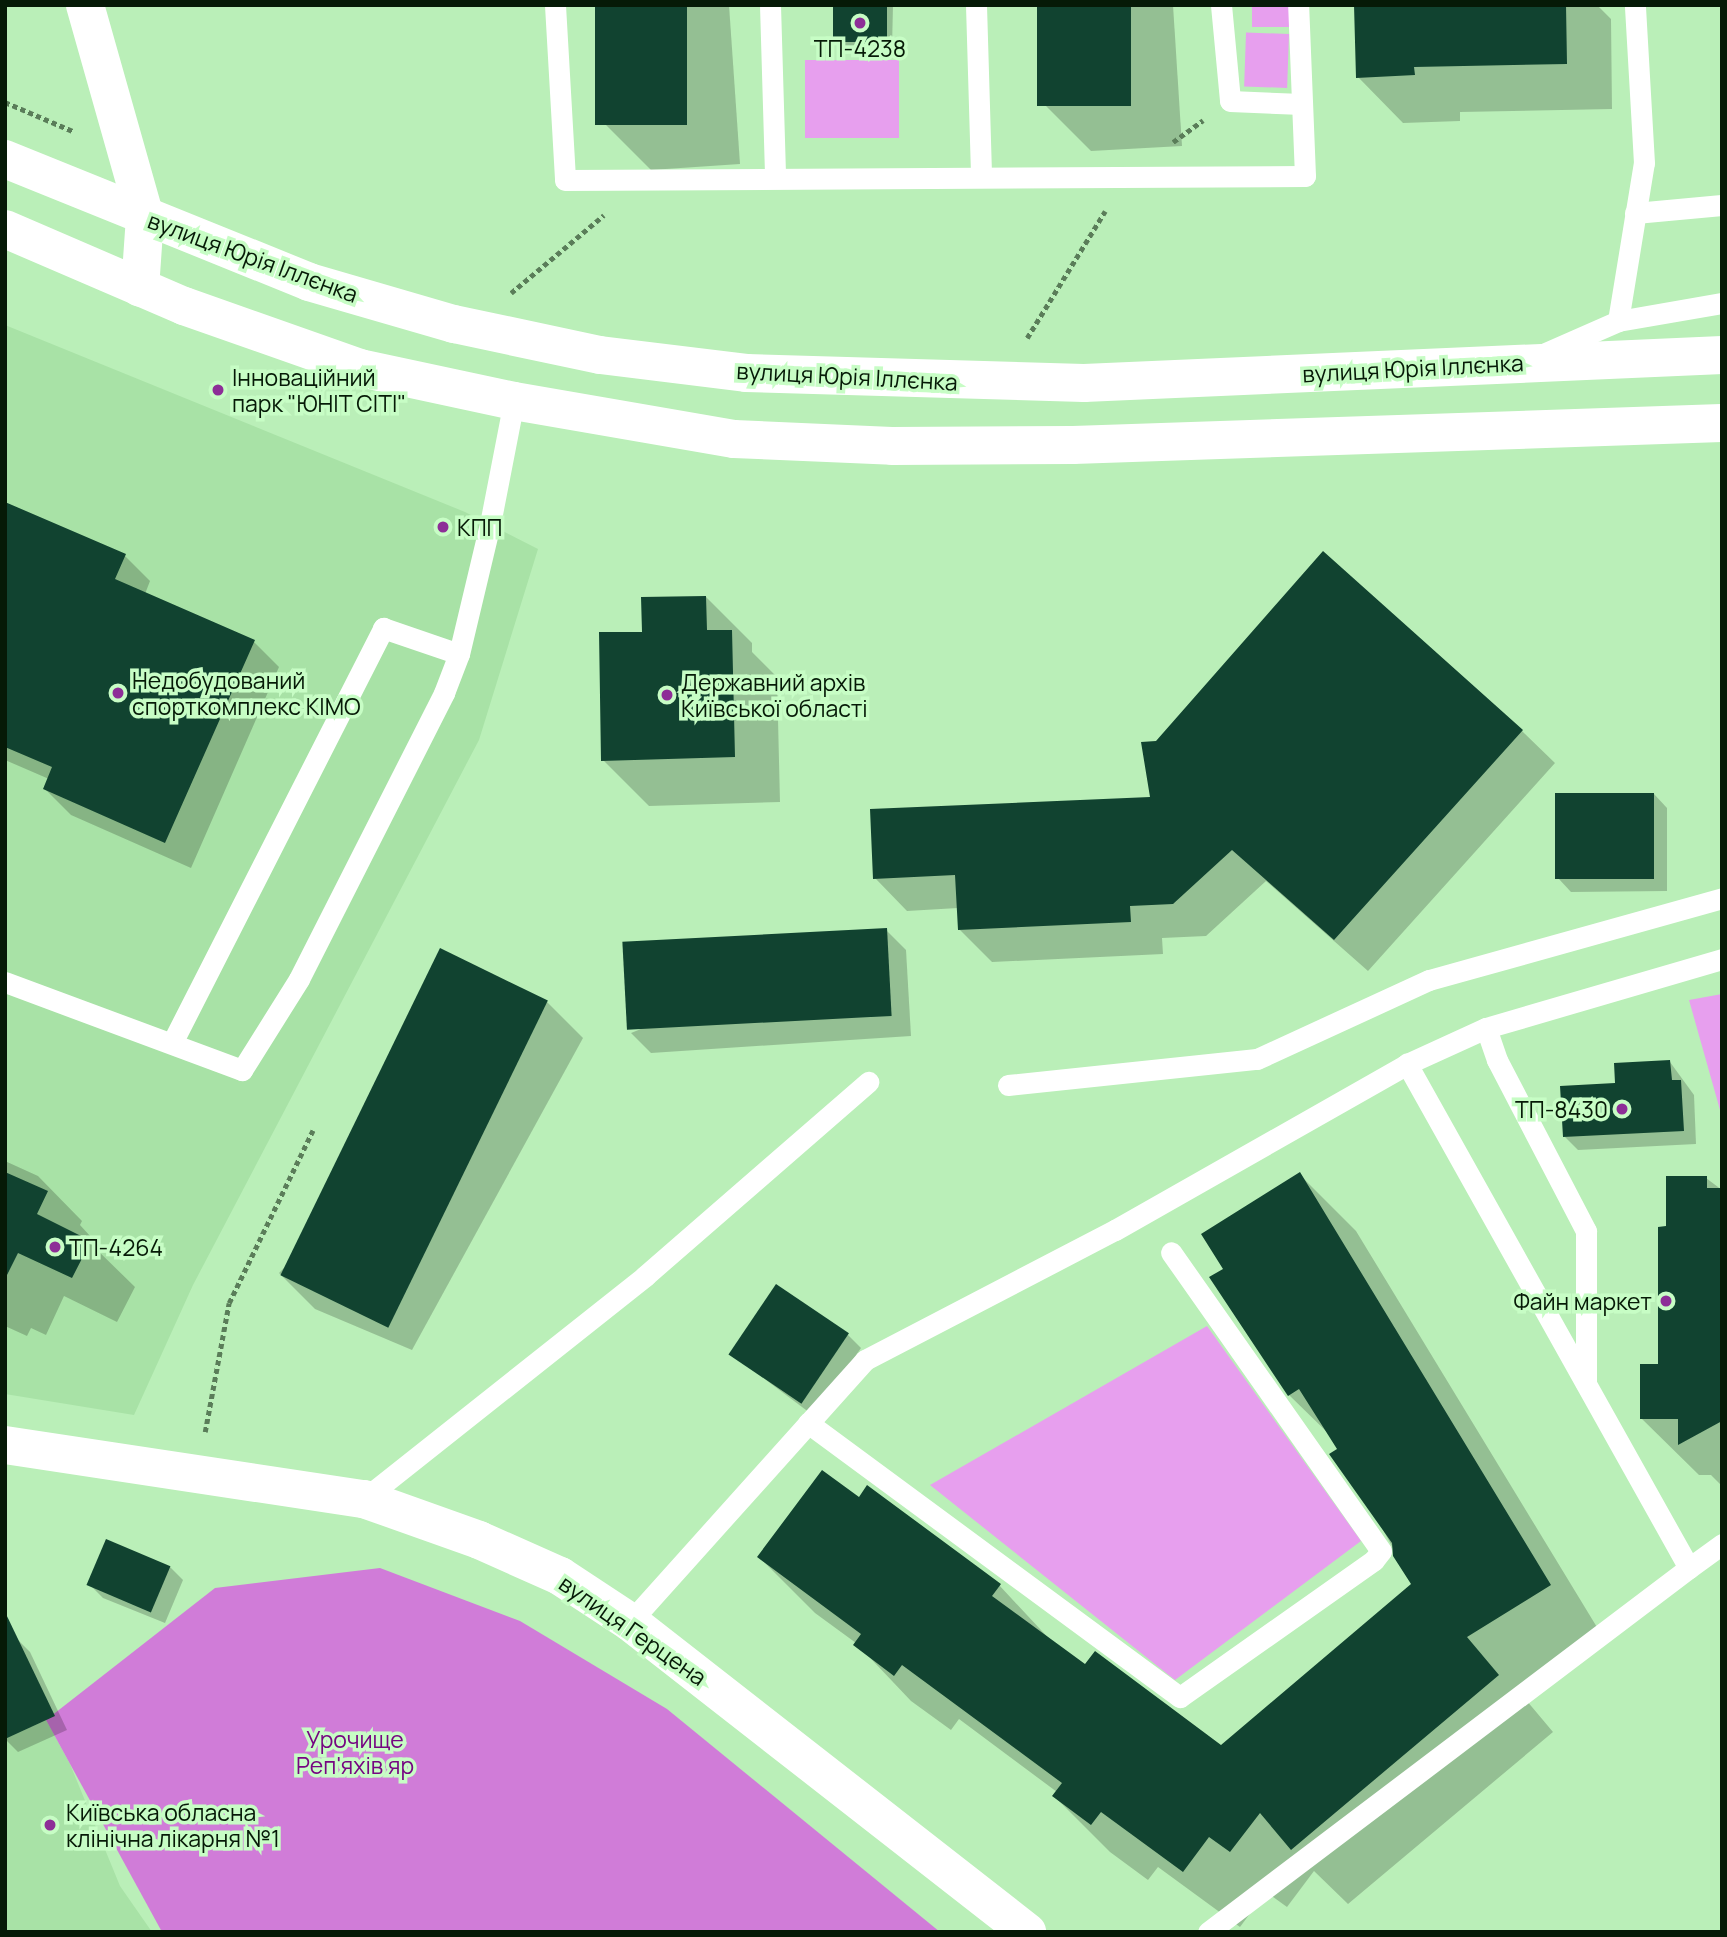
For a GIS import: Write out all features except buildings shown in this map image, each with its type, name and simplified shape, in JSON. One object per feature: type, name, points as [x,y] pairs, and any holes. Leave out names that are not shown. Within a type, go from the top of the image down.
[{"type":"main road","points":[[85,5],[124,154],[145,217],[140,288]]},
{"type":"main road","name":"вулиця Юрія Іллєнка","points":[[5,159],[309,282],[454,324],[600,355],[746,373],[1084,383],[1722,355]]},
{"type":"main road","points":[[5,229],[140,288],[254,333],[360,368],[514,401],[734,439],[892,446],[1073,445],[1722,423]]},
{"type":"main road","name":"вулиця Герцена","points":[[5,1445],[364,1499],[479,1540],[560,1576],[630,1622],[1027,1932]]},
{"type":"lane","points":[[555,5],[565,180],[1304,176],[1298,5]]},
{"type":"lane","points":[[770,5],[775,178]]},
{"type":"lane","points":[[976,5],[981,176]]},
{"type":"lane","points":[[1221,5],[1230,102],[1302,104]]},
{"type":"lane","points":[[1618,321],[1644,163],[1636,5]]},
{"type":"lane","points":[[1635,213],[1722,205]]},
{"type":"lane","points":[[1524,363],[1618,321],[1722,303]]},
{"type":"lane","points":[[5,982],[242,1070],[299,979],[442,697],[459,654],[514,401]]},
{"type":"lane","points":[[172,1043],[383,628],[459,654]]},
{"type":"lane","points":[[1008,1085],[1257,1059],[1429,980],[1722,898]]},
{"type":"lane","points":[[630,1622],[865,1360],[1115,1230],[1407,1064],[1486,1028],[1722,959]]},
{"type":"lane","points":[[1486,1028],[1497,1060],[1586,1231],[1586,1385]]},
{"type":"lane","points":[[1407,1064],[1689,1568]]},
{"type":"lane","points":[[364,1499],[645,1276],[868,1082]]},
{"type":"lane","points":[[808,1423],[1180,1698],[1374,1560],[1381,1551],[1171,1252]]},
{"type":"lane","points":[[1208,1932],[1722,1545]]},
{"type":"path","points":[[5,102],[124,154]]},
{"type":"path","points":[[505,298],[648,179]]},
{"type":"path","points":[[197,1474],[229,1303],[313,1130]]},
{"type":"shaded area","points":[[1252,5],[1289,5],[1289,27],[1252,27]]},
{"type":"shaded area","points":[[1246,32],[1289,34],[1287,88],[1244,86]]},
{"type":"shaded area","points":[[805,60],[899,60],[899,138],[805,138]]},
{"type":"shaded area","points":[[5,325],[465,512],[538,549],[479,740],[193,1285],[134,1415],[5,1394]]},
{"type":"shaded area","points":[[1722,994],[1722,1117],[1689,1000]]},
{"type":"shaded area","points":[[1207,1326],[1361,1541],[1175,1680],[930,1485]]},
{"type":"shaded area","name":"Київська обласна клінічна лікарня №1","points":[[46,1720],[70,1764],[120,1886],[152,1932],[5,1932],[5,1739]]},
{"type":"green space","name":"Урочище Реп'яхів яр","points":[[380,1568],[520,1621],[667,1709],[940,1932],[162,1932],[46,1720],[215,1588]]},
{"type":"place","name":"ТП-4238","points":[[860,23]]},
{"type":"place","name":"Інноваційний парк \"ЮНІТ СІТІ\"","points":[[218,390]]},
{"type":"place","name":"КПП","points":[[443,527]]},
{"type":"place","name":"Недобудований спорткомплекс КІМО","points":[[118,693]]},
{"type":"place","name":"Державний архів Київської області","points":[[667,695]]},
{"type":"place","name":"ТП-8430","points":[[1622,1109]]},
{"type":"place","name":"ТП-4264","points":[[55,1247]]},
{"type":"place","name":"Файн маркет","points":[[1666,1301]]},
{"type":"place","name":"Київська обласна клінічна лікарня №1","points":[[50,1825]]}]
